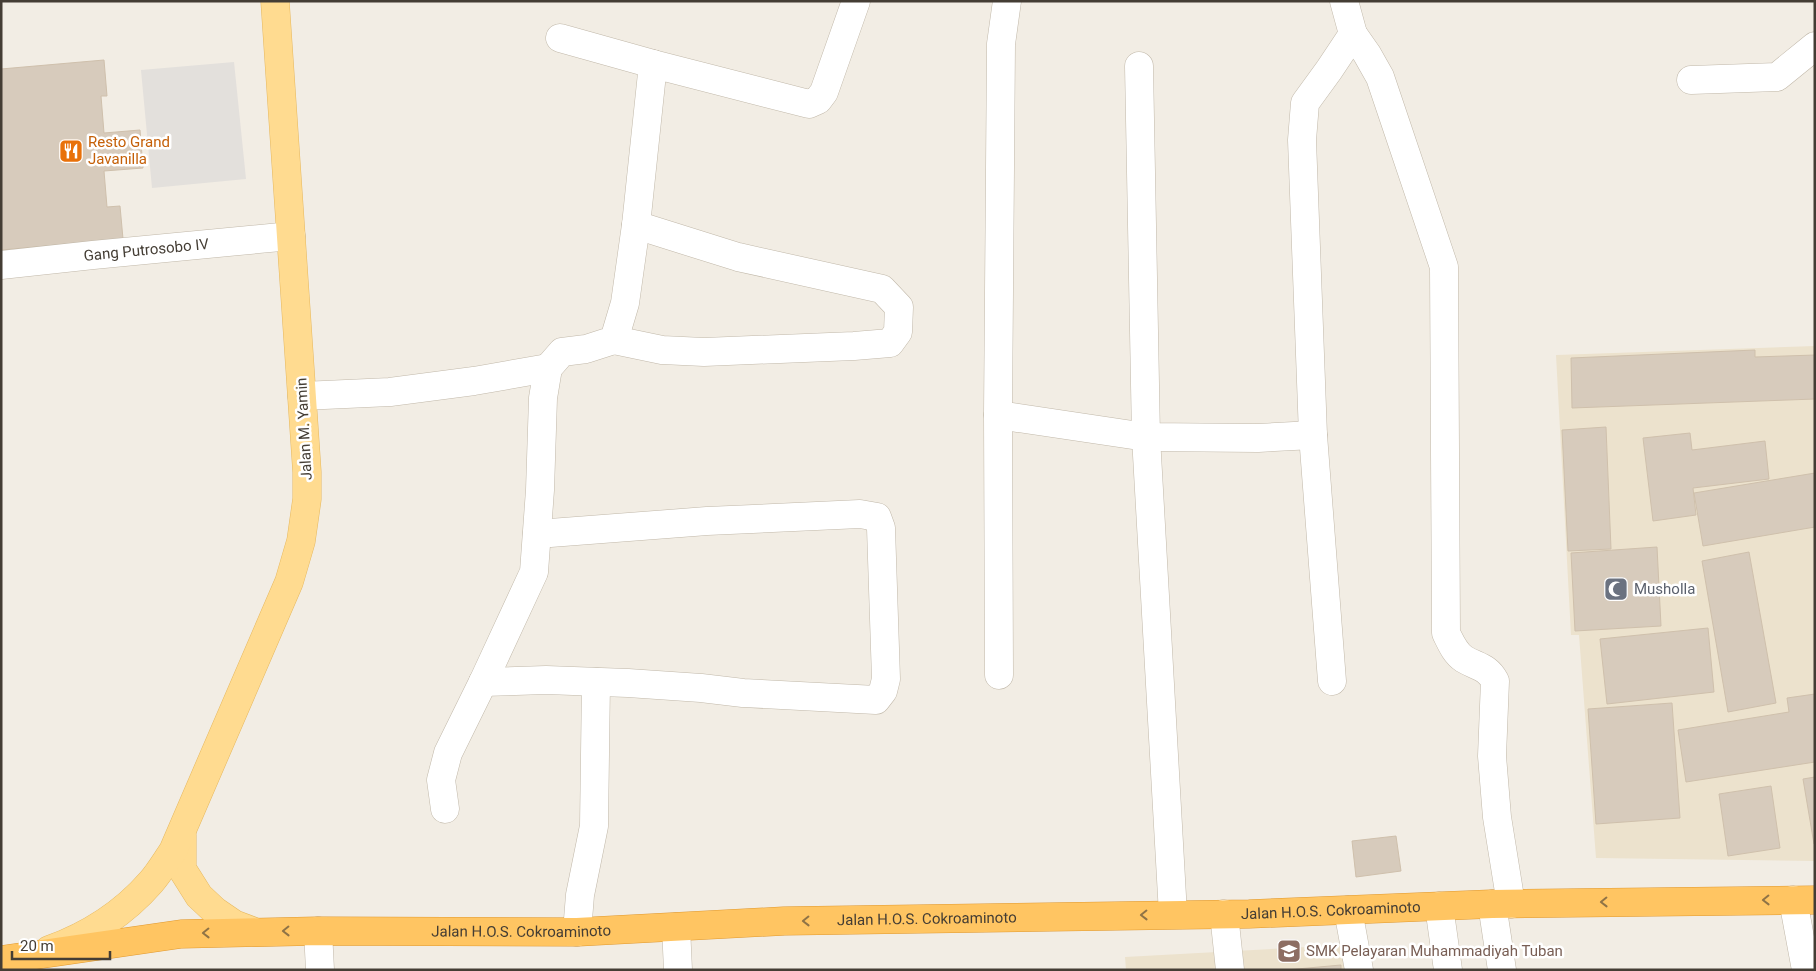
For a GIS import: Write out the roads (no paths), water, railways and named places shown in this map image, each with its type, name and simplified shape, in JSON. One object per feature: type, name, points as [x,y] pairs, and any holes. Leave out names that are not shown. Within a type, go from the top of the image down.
[{"type":"highway","name":"Jalan H.O.S. Cokroaminoto","points":[[38,954],[181,934],[318,931],[577,932],[784,921],[1224,914],[1502,904],[1804,900]]},
{"type":"highway","name":"Jalan M. Yamin","points":[[1,960],[38,954]]},
{"type":"main road","name":"Jalan M. Yamin","points":[[38,954],[61,946],[90,931],[128,905],[152,881],[173,851],[289,582],[299,550],[307,499],[307,472],[275,1]]},
{"type":"main road","name":"Jalan M. Yamin","points":[[182,833],[182,869],[199,896],[215,911],[234,924],[255,932]]},
{"type":"street","points":[[560,38],[809,104],[818,100],[824,92],[856,1]]},
{"type":"street","points":[[999,675],[998,415],[1001,44],[1007,1]]},
{"type":"street","points":[[1344,1],[1353,34],[1380,77],[1444,267],[1446,633],[1455,650],[1464,659],[1490,672],[1495,681],[1492,756],[1502,904],[1502,970]]},
{"type":"street","points":[[1332,681],[1313,435],[1302,140],[1305,103],[1353,34]]},
{"type":"street","points":[[1691,80],[1777,77],[1815,46]]},
{"type":"street","points":[[614,340],[626,303],[653,64]]},
{"type":"street","points":[[1140,66],[1146,437],[1173,914]]},
{"type":"street","points":[[445,809],[441,780],[448,752],[534,572],[543,398],[548,368],[562,352],[586,349],[614,340],[662,350],[747,352],[890,343],[898,332],[899,306],[882,289],[738,257],[636,225]]},
{"type":"street","name":"Gang Putrosobo IV","points":[[1,266],[291,236]]},
{"type":"street","points":[[302,396],[390,392],[474,381],[548,368]]},
{"type":"street","points":[[998,415],[1146,437],[1233,438],[1313,435]]},
{"type":"street","points":[[483,682],[546,680],[596,682],[701,688],[743,693],[876,700],[883,691],[886,679],[881,528],[877,517],[860,514],[716,521],[537,534]]},
{"type":"street","points":[[577,932],[580,895],[594,826],[596,682]]},
{"type":"street","points":[[1804,900],[1806,970]]},
{"type":"street","points":[[1439,906],[1448,970]]},
{"type":"street","points":[[1348,910],[1358,970]]},
{"type":"street","points":[[1224,914],[1230,970]]},
{"type":"street","points":[[676,927],[678,970]]},
{"type":"street","points":[[318,931],[320,970]]},
{"type":"place","name":"Resto Grand Javanilla","points":[[71,151]]},
{"type":"place","name":"Musholla","points":[[1616,589]]},
{"type":"place","name":"SMK Pelayaran Muhammadiyah Tuban","points":[[1289,951]]}]
